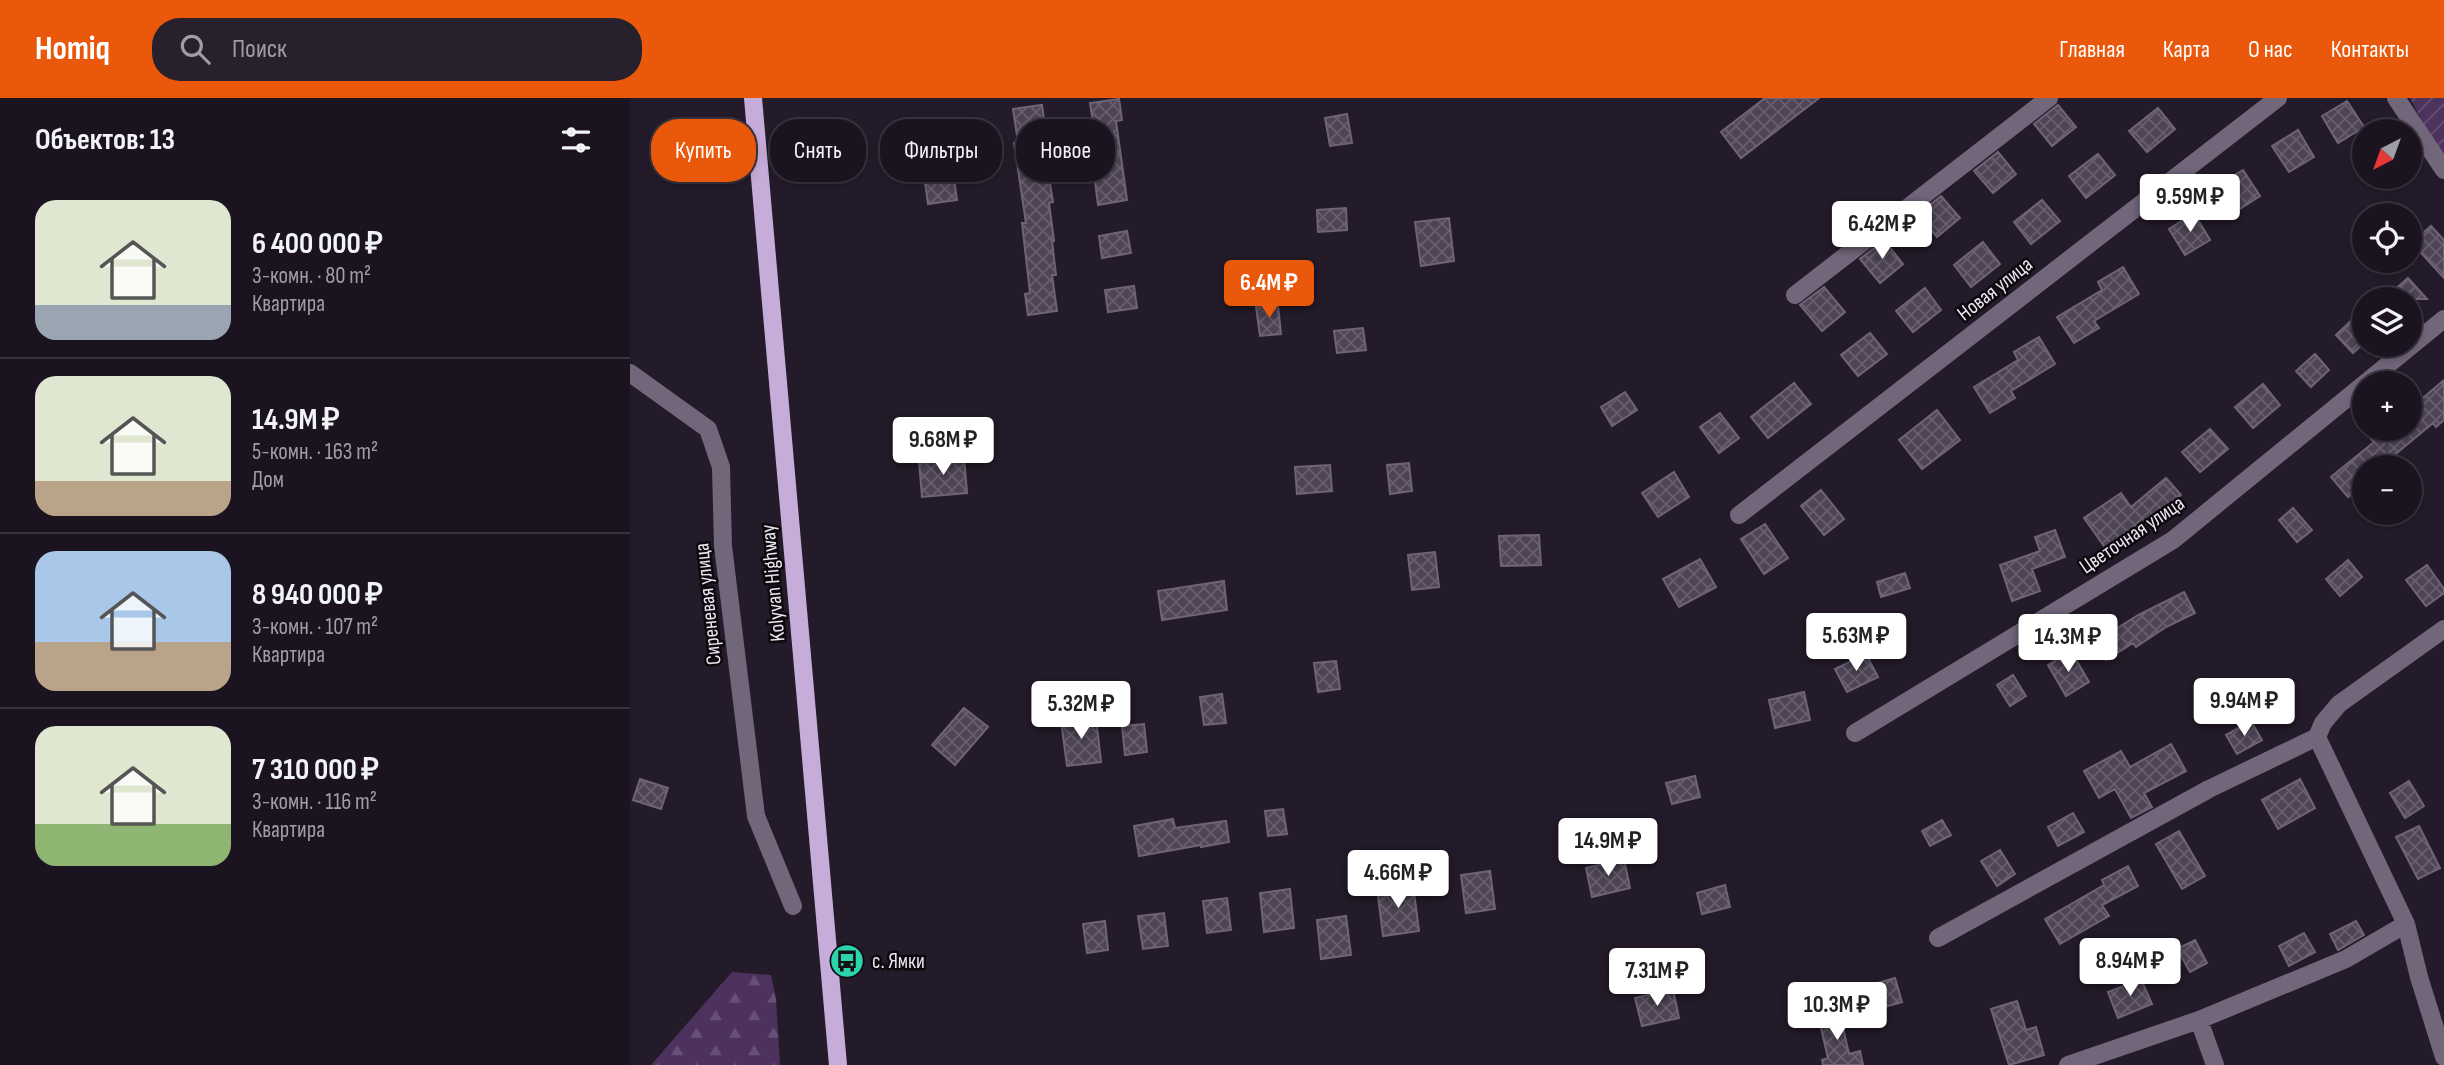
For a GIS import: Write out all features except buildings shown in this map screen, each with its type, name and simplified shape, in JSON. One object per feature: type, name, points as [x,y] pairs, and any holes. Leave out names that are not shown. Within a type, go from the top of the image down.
[{"type":"main road","name":"Kolyvan Highway","points":[[753,98],[838,1065]]},
{"type":"street","points":[[1795,295],[2049,98]]},
{"type":"street","name":"Новая улица","points":[[1739,516],[2278,98]]},
{"type":"street","points":[[2396,98],[2444,170]]},
{"type":"street","name":"Цветочная улица","points":[[1856,733],[2173,540],[2444,318]]},
{"type":"street","name":"Сиреневая улица","points":[[630,373],[708,429],[721,467],[723,546],[757,816],[793,906]]},
{"type":"street","points":[[1938,938],[2210,789],[2318,737],[2323,723],[2339,705],[2444,629]]},
{"type":"street","points":[[2318,737],[2406,923],[2419,977],[2444,1057]]},
{"type":"street","points":[[2068,1065],[2199,1020],[2346,959],[2406,923]]},
{"type":"street","points":[[2199,1020],[2215,1065]]},
{"type":"green space","points":[[2410,98],[2444,98],[2443,161],[2422,119]]},
{"type":"green space","points":[[732,972],[771,975],[776,999],[780,1065],[651,1065]]},
{"type":"place","name":"с. Ямки","points":[[847,961]]}]
